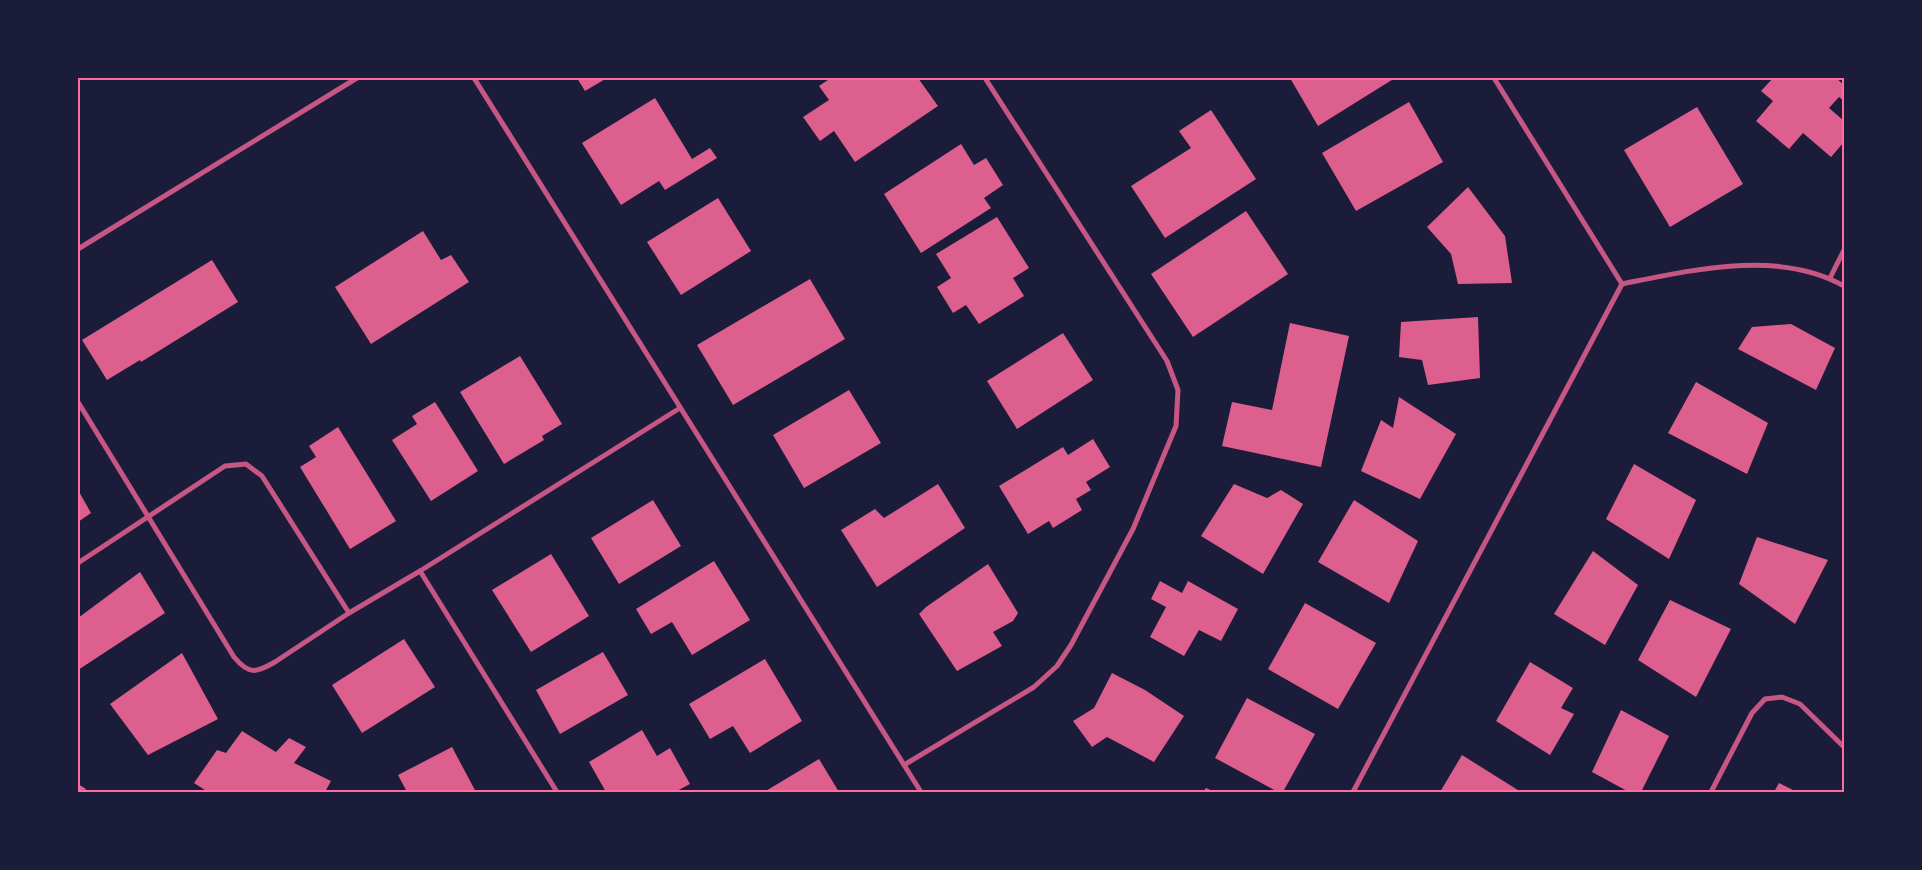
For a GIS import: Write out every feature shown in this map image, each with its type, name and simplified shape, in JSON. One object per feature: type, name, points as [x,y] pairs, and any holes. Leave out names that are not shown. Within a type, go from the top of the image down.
[{"type":"street","points":[[78,249],[357,78]]},
{"type":"street","points":[[474,78],[921,792]]},
{"type":"street","points":[[904,765],[1034,687],[1057,666],[1071,645],[1133,529],[1176,426],[1178,390],[1167,361],[985,78]]},
{"type":"street","points":[[1494,78],[1622,284]]},
{"type":"street","points":[[1830,278],[1844,250]]},
{"type":"street","points":[[1622,284],[1682,272],[1728,267],[1768,266],[1797,269],[1830,278],[1844,286]]},
{"type":"street","points":[[1353,792],[1622,284]]},
{"type":"street","points":[[78,402],[234,657],[242,666],[252,672],[269,665],[349,613],[420,571],[680,408]]},
{"type":"street","points":[[78,562],[225,466],[246,464],[262,476],[349,613]]},
{"type":"street","points":[[420,571],[557,792]]},
{"type":"street","points":[[1710,792],[1752,713],[1765,699],[1782,697],[1800,704],[1844,748]]},
{"type":"building","points":[[577,78],[607,78],[585,91]]},
{"type":"building","points":[[831,78],[918,78],[938,106],[855,162],[834,131],[820,141],[803,117],[829,100],[819,86]]},
{"type":"building","points":[[1290,78],[1395,78],[1318,126]]},
{"type":"building","points":[[1773,78],[1836,78],[1844,85],[1844,101],[1839,97],[1829,108],[1844,121],[1844,142],[1831,157],[1803,133],[1789,149],[1756,121],[1773,101],[1761,91]]},
{"type":"building","points":[[655,98],[692,159],[710,148],[717,158],[665,190],[659,181],[621,205],[582,143]]},
{"type":"building","points":[[1409,102],[1443,162],[1356,211],[1322,153]]},
{"type":"building","points":[[1697,107],[1743,184],[1670,227],[1624,150]]},
{"type":"building","points":[[1211,110],[1256,179],[1165,238],[1131,186],[1191,148],[1179,131]]},
{"type":"building","points":[[961,144],[974,165],[986,158],[1003,185],[984,198],[991,208],[921,253],[884,194]]},
{"type":"building","points":[[1468,187],[1505,236],[1512,283],[1458,284],[1451,254],[1427,227]]},
{"type":"building","points":[[718,198],[751,251],[681,295],[647,242]]},
{"type":"building","points":[[1246,211],[1288,274],[1193,337],[1151,274]]},
{"type":"building","points":[[997,217],[1029,268],[1013,278],[1024,296],[979,324],[966,305],[953,313],[937,287],[951,278],[936,254]]},
{"type":"building","points":[[423,231],[441,260],[451,255],[469,282],[371,344],[335,287]]},
{"type":"building","points":[[212,260],[238,302],[141,362],[140,360],[107,380],[82,340]]},
{"type":"building","points":[[810,279],[845,339],[733,405],[697,345]]},
{"type":"building","points":[[1478,317],[1480,378],[1428,385],[1422,360],[1399,357],[1401,322]]},
{"type":"building","points":[[1290,323],[1349,336],[1321,467],[1222,446],[1232,402],[1272,410]]},
{"type":"building","points":[[1791,324],[1835,348],[1816,390],[1738,349],[1752,327]]},
{"type":"building","points":[[1063,333],[1093,380],[1017,429],[987,381]]},
{"type":"building","points":[[520,356],[562,424],[542,436],[544,440],[504,464],[460,392]]},
{"type":"building","points":[[1696,382],[1768,423],[1747,474],[1668,433]]},
{"type":"building","points":[[849,390],[881,443],[804,488],[773,435]]},
{"type":"building","points":[[1399,397],[1456,434],[1420,499],[1361,471],[1381,420],[1393,428]]},
{"type":"building","points":[[435,402],[478,471],[431,501],[392,440],[417,424],[412,416]]},
{"type":"building","points":[[338,427],[396,521],[350,549],[300,467],[316,457],[309,446]]},
{"type":"building","points":[[1093,439],[1110,467],[1086,482],[1091,490],[1076,499],[1082,510],[1053,528],[1049,521],[1028,534],[999,486],[1063,447],[1068,455]]},
{"type":"building","points":[[1634,464],[1696,500],[1669,559],[1606,519]]},
{"type":"building","points":[[938,484],[965,528],[877,587],[841,530],[875,509],[884,518]]},
{"type":"building","points":[[1234,484],[1267,498],[1281,490],[1303,504],[1263,574],[1201,536]]},
{"type":"building","points":[[78,490],[91,513],[78,522]]},
{"type":"building","points":[[653,500],[681,546],[619,584],[591,538]]},
{"type":"building","points":[[1354,500],[1418,541],[1389,603],[1318,562]]},
{"type":"building","points":[[1757,537],[1828,560],[1795,624],[1739,584]]},
{"type":"building","points":[[1593,551],[1638,585],[1605,645],[1554,614]]},
{"type":"building","points":[[551,554],[589,616],[531,652],[492,590]]},
{"type":"building","points":[[714,561],[750,620],[692,655],[672,622],[651,634],[636,609]]},
{"type":"building","points":[[988,564],[1018,613],[1013,621],[993,632],[1002,646],[957,671],[919,614],[926,607]]},
{"type":"building","points":[[140,572],[165,613],[78,670],[78,618]]},
{"type":"building","points":[[1160,581],[1182,593],[1188,581],[1238,609],[1221,641],[1199,630],[1184,656],[1150,637],[1166,607],[1151,599]]},
{"type":"building","points":[[1670,600],[1731,629],[1696,697],[1638,660]]},
{"type":"building","points":[[1305,603],[1376,643],[1338,709],[1268,669]]},
{"type":"building","points":[[404,639],[435,687],[362,733],[332,685]]},
{"type":"building","points":[[603,652],[628,695],[560,734],[536,690]]},
{"type":"building","points":[[182,653],[218,719],[148,755],[110,704]]},
{"type":"building","points":[[765,659],[802,721],[750,753],[733,726],[710,739],[689,704]]},
{"type":"building","points":[[1530,662],[1573,688],[1561,708],[1574,714],[1550,755],[1496,721]]},
{"type":"building","points":[[1112,673],[1145,690],[1184,716],[1154,762],[1107,737],[1092,747],[1073,721],[1094,708]]},
{"type":"building","points":[[1247,698],[1315,734],[1283,792],[1278,792],[1215,758]]},
{"type":"building","points":[[1621,710],[1669,736],[1641,792],[1629,792],[1592,772]]},
{"type":"building","points":[[642,730],[657,756],[670,748],[690,784],[675,792],[606,792],[589,762]]},
{"type":"building","points":[[242,731],[276,752],[289,738],[306,747],[294,763],[331,781],[325,792],[208,792],[194,783],[217,750],[226,753]]},
{"type":"building","points":[[452,747],[476,792],[407,792],[398,775]]},
{"type":"building","points":[[1462,755],[1521,792],[1440,792]]},
{"type":"building","points":[[819,759],[839,792],[764,792]]},
{"type":"building","points":[[1779,783],[1797,792],[1774,792]]},
{"type":"building","points":[[78,784],[86,789],[84,792],[78,792]]},
{"type":"building","points":[[1206,788],[1215,792],[1203,792]]}]
